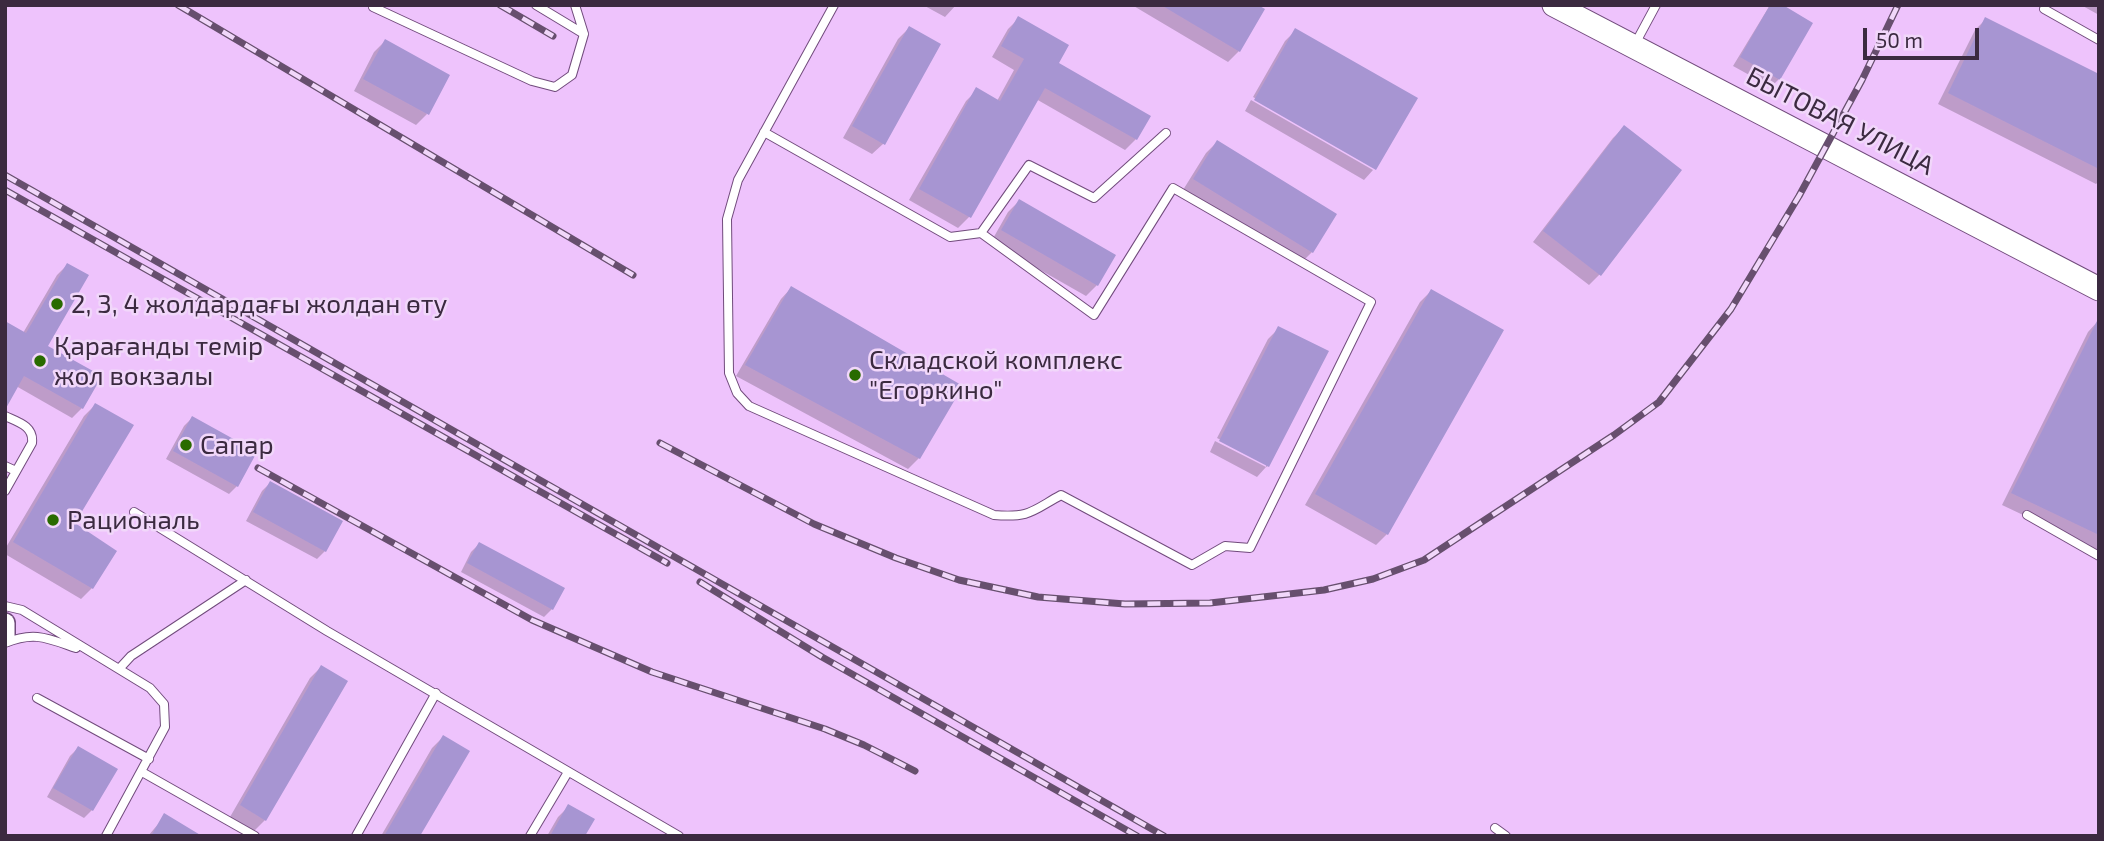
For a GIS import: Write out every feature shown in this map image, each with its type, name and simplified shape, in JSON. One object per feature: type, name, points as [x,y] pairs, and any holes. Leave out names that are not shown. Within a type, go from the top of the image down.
[{"type":"main road","name":"БЫТОВАЯ УЛИЦА","points":[[1554,5],[2099,289]]},
{"type":"street","points":[[5,624],[5,636]]},
{"type":"lane","points":[[536,5],[584,34]]},
{"type":"lane","points":[[373,7],[531,81],[555,87],[572,75],[584,34],[575,5]]},
{"type":"lane","points":[[764,132],[950,237],[981,233],[1094,315],[1173,188],[1371,302],[1250,548],[1225,546],[1192,565],[1061,495],[1028,515],[994,515],[749,406],[737,393],[729,373],[727,219],[738,180],[764,132],[834,5]]},
{"type":"lane","points":[[1634,46],[1656,5]]},
{"type":"lane","points":[[2044,9],[2099,40]]},
{"type":"lane","points":[[981,233],[1029,165],[1094,198],[1166,133]]},
{"type":"lane","points":[[5,416],[28,428],[33,435],[32,443],[5,491]]},
{"type":"lane","points":[[5,466],[16,471]]},
{"type":"lane","points":[[134,512],[327,631],[679,836]]},
{"type":"lane","points":[[2027,515],[2099,556]]},
{"type":"lane","points":[[119,669],[131,656],[246,580]]},
{"type":"lane","points":[[5,606],[22,610],[150,688],[164,705],[165,727],[106,836]]},
{"type":"lane","points":[[5,643],[23,635],[39,636],[89,652]]},
{"type":"lane","points":[[356,836],[436,693]]},
{"type":"lane","points":[[37,698],[149,759]]},
{"type":"lane","points":[[142,772],[255,836]]},
{"type":"lane","points":[[530,836],[568,772]]},
{"type":"lane","points":[[1495,828],[1506,836]]},
{"type":"building","points":[[1161,5],[1258,5],[1265,9],[1240,52]]},
{"type":"building","points":[[1770,5],[1783,5],[1813,23],[1780,80],[1740,57]]},
{"type":"building","points":[[1018,16],[1069,45],[1059,63],[1151,116],[1137,140],[1045,88],[971,218],[919,189],[976,87],[1000,101],[1024,59],[1001,46]]},
{"type":"building","points":[[1985,17],[2099,74],[2099,169],[1948,93]]},
{"type":"building","points":[[909,26],[941,44],[885,145],[852,126]]},
{"type":"building","points":[[1295,28],[1418,98],[1376,170],[1254,100]]},
{"type":"building","points":[[385,39],[450,75],[429,115],[363,79]]},
{"type":"building","points":[[1624,125],[1682,170],[1601,276],[1543,231]]},
{"type":"building","points":[[1217,140],[1337,214],[1313,253],[1193,179]]},
{"type":"building","points":[[1019,199],[1116,255],[1098,286],[1001,230]]},
{"type":"building","name":"Қарағанды темір жол вокзалы","points":[[67,263],[89,275],[48,346],[102,376],[83,409],[24,376],[5,410],[5,321],[26,333]]},
{"type":"building","name":"Складской комплекс \"Егоркино\"","points":[[791,286],[963,386],[920,459],[745,365]]},
{"type":"building","points":[[1431,289],[1504,330],[1388,535],[1315,494]]},
{"type":"building","points":[[2099,317],[2099,535],[2011,493]]},
{"type":"building","points":[[1278,326],[1329,351],[1269,467],[1219,441]]},
{"type":"building","points":[[95,403],[134,425],[75,523],[117,551],[93,589],[13,542]]},
{"type":"building","points":[[192,416],[257,452],[238,487],[173,451]]},
{"type":"building","points":[[270,481],[343,521],[326,552],[253,512]]},
{"type":"building","points":[[479,542],[565,588],[553,610],[467,563]]},
{"type":"building","points":[[321,665],[348,681],[266,821],[240,805]]},
{"type":"building","points":[[443,735],[470,751],[420,836],[384,836]]},
{"type":"building","points":[[78,746],[118,769],[93,811],[53,788]]},
{"type":"building","points":[[568,804],[595,819],[585,836],[550,836]]},
{"type":"building","points":[[164,813],[202,836],[151,836]]},
{"type":"railway","points":[[178,5],[633,275]]},
{"type":"railway","points":[[500,5],[553,36]]},
{"type":"railway","points":[[660,443],[814,524],[896,558],[959,580],[1038,597],[1125,604],[1210,603],[1324,590],[1373,579],[1424,560],[1614,435],[1659,402],[1731,309],[1799,196],[1862,80],[1898,5]]},
{"type":"railway","points":[[5,175],[1164,836]]},
{"type":"railway","points":[[5,190],[667,563]]},
{"type":"railway","points":[[258,468],[532,620],[652,672],[825,729],[915,771]]},
{"type":"railway","points":[[700,582],[822,657],[1137,836]]},
{"type":"place","name":"2, 3, 4 жолдардағы жолдан өту","points":[[57,304]]},
{"type":"place","name":"Қарағанды темір жол вокзалы","points":[[40,361]]},
{"type":"place","name":"Складской комплекс \"Егоркино\"","points":[[855,375]]},
{"type":"place","name":"Сапар","points":[[186,445]]},
{"type":"place","name":"Рациональ","points":[[53,520]]}]
